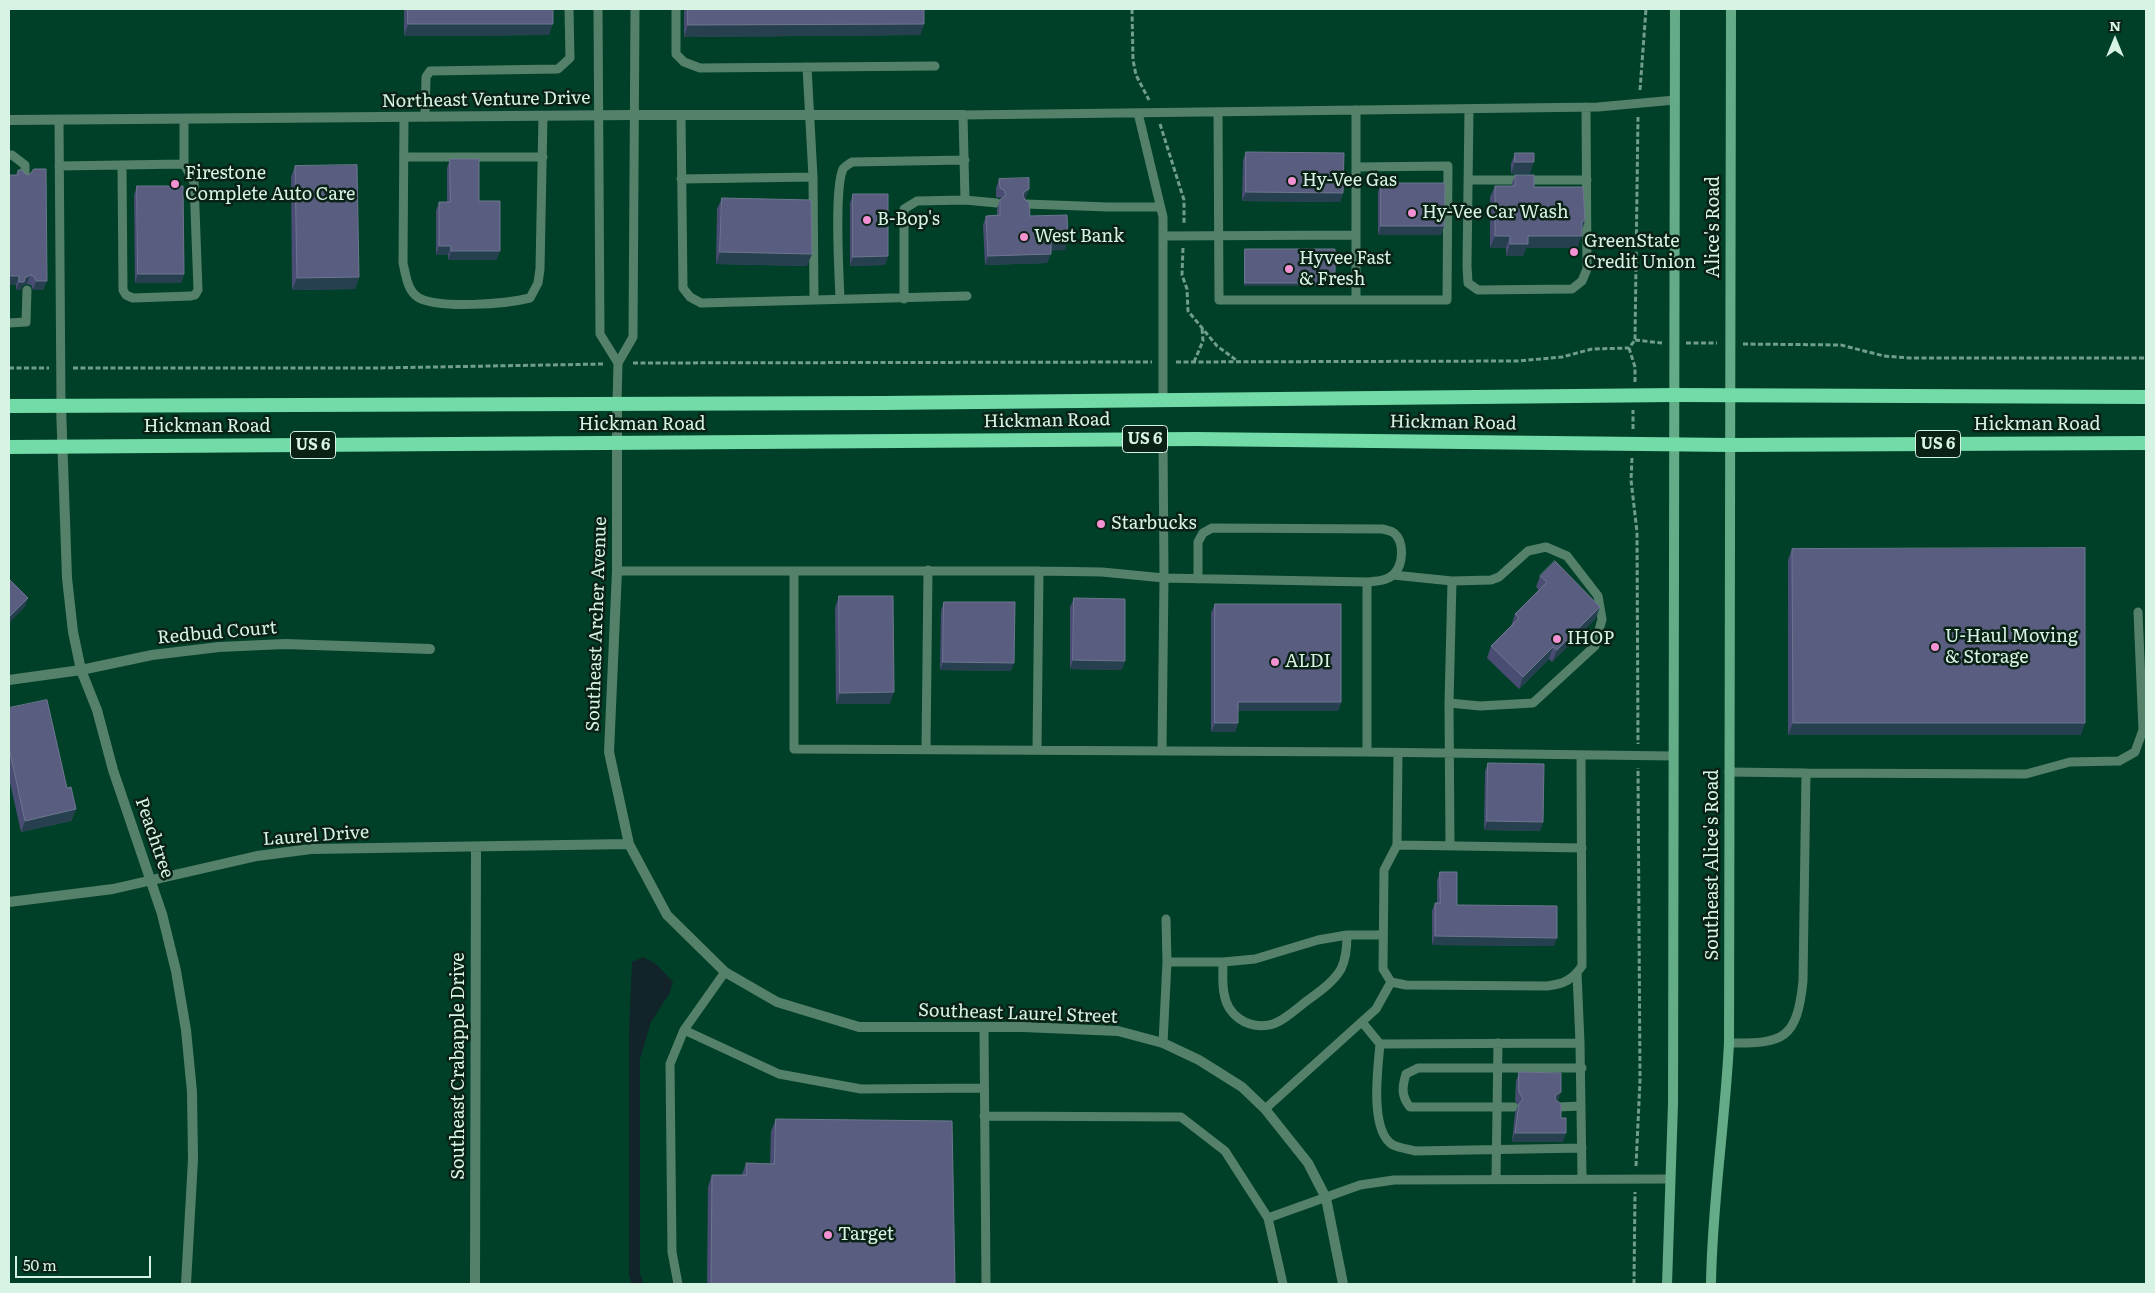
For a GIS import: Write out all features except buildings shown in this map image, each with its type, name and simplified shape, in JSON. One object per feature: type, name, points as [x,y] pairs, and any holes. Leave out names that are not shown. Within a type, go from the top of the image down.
[{"type":"highway","name":"Hickman Road","points":[[9,406],[1163,400],[1674,395],[2146,397]]},
{"type":"highway","name":"Hickman Road","points":[[9,447],[1163,439],[1730,445],[2146,443]]},
{"type":"main road","points":[[1667,1284],[1673,1094],[1675,9]]},
{"type":"main road","name":"Alice's Road","points":[[1730,445],[1731,9]]},
{"type":"main road","name":"Southeast Alice's Road","points":[[1711,1284],[1714,1212],[1727,1086],[1729,1043],[1730,445]]},
{"type":"street","name":"Northeast Venture Drive","points":[[9,120],[599,115],[963,115]]},
{"type":"street","name":"Southeast Archer Avenue","points":[[617,403],[617,571],[609,752],[630,844]]},
{"type":"street","name":"Peachtree","points":[[61,406],[67,578],[73,632],[81,670],[97,710],[113,770],[152,880],[176,971],[186,1030],[192,1092],[193,1158],[186,1284]]},
{"type":"street","name":"Redbud Court","points":[[9,680],[81,670],[152,655],[219,647],[294,644],[430,648]]},
{"type":"street","name":"Laurel Drive","points":[[9,902],[66,896],[152,880],[258,856],[311,849],[476,848],[630,844]]},
{"type":"street","name":"Southeast Laurel Street","points":[[630,844],[667,915],[725,972],[777,1002],[859,1027],[984,1027],[1118,1031],[1164,1043],[1199,1060],[1242,1087],[1265,1109],[1308,1163],[1326,1198],[1343,1284]]},
{"type":"street","name":"Southeast Crabapple Drive","points":[[475,1284],[476,848]]},
{"type":"lane","points":[[425,117],[426,77],[430,71],[558,69],[570,58],[569,9]]},
{"type":"lane","points":[[598,9],[600,334],[618,363]]},
{"type":"lane","points":[[617,403],[618,363],[633,337],[635,9]]},
{"type":"lane","points":[[676,9],[676,54],[684,62],[700,68],[935,66]]},
{"type":"lane","points":[[807,67],[813,177],[814,300]]},
{"type":"lane","points":[[965,200],[963,115],[1586,107],[1675,100]]},
{"type":"lane","points":[[1469,109],[1468,283],[1478,290],[1572,289],[1582,281],[1587,269],[1586,107]]},
{"type":"lane","points":[[1356,110],[1356,300]]},
{"type":"lane","points":[[1218,112],[1219,300],[1447,300],[1448,166],[1356,167]]},
{"type":"lane","points":[[1138,113],[1160,207],[1164,236],[1163,400]]},
{"type":"lane","points":[[681,115],[683,288],[690,298],[701,303],[967,296]]},
{"type":"lane","points":[[404,117],[404,263],[408,284],[417,297],[441,304],[513,302],[530,298],[538,283],[540,269],[544,116]]},
{"type":"lane","points":[[122,166],[123,290],[126,295],[133,298],[195,295],[198,290],[194,182],[184,164],[184,119]]},
{"type":"lane","points":[[58,120],[61,406]]},
{"type":"lane","points":[[9,154],[25,165],[25,178]]},
{"type":"lane","points":[[404,157],[543,157]]},
{"type":"lane","points":[[840,299],[839,212],[840,180],[844,168],[852,162],[965,160]]},
{"type":"lane","points":[[59,166],[184,164]]},
{"type":"lane","points":[[682,179],[813,177]]},
{"type":"lane","points":[[1468,180],[1587,180]]},
{"type":"lane","points":[[904,299],[904,209],[917,201],[965,200],[996,203]]},
{"type":"lane","points":[[1026,204],[1108,208],[1160,207]]},
{"type":"lane","points":[[1164,236],[1356,235]]},
{"type":"lane","points":[[9,323],[26,322],[27,290]]},
{"type":"lane","points":[[1162,750],[1163,439]]},
{"type":"lane","points":[[617,571],[1039,571],[1102,572],[1164,578],[1198,579],[1367,582],[1382,581],[1393,575],[1400,565],[1400,542],[1394,533],[1383,529],[1212,528],[1203,533],[1198,542],[1198,579]]},
{"type":"lane","points":[[1393,575],[1452,581],[1492,580],[1528,551],[1546,547],[1566,556],[1598,596],[1602,619],[1595,646],[1533,703],[1480,706],[1449,703]]},
{"type":"lane","points":[[926,749],[928,570]]},
{"type":"lane","points":[[1037,750],[1039,571]]},
{"type":"lane","points":[[794,572],[794,749],[1162,750],[1673,756]]},
{"type":"lane","points":[[1450,846],[1449,703],[1452,581]]},
{"type":"lane","points":[[1367,582],[1367,752]]},
{"type":"lane","points":[[1729,772],[2026,774],[2070,762],[2120,761],[2135,752],[2143,730],[2138,612]]},
{"type":"lane","points":[[1398,753],[1397,845],[1384,870],[1383,969],[1391,982],[1406,985],[1547,986],[1562,984],[1574,977],[1582,966],[1581,755]]},
{"type":"lane","points":[[1729,1043],[1758,1044],[1778,1040],[1791,1029],[1797,1014],[1803,981],[1806,773]]},
{"type":"lane","points":[[1397,845],[1582,848]]},
{"type":"lane","points":[[1164,1043],[1167,962],[1166,919]]},
{"type":"lane","points":[[1167,962],[1222,962],[1255,958],[1318,940],[1347,936],[1383,936]]},
{"type":"lane","points":[[1222,962],[1224,994],[1234,1014],[1238,1019],[1253,1025],[1270,1025],[1286,1017],[1324,987],[1341,970],[1346,951],[1347,936]]},
{"type":"lane","points":[[678,1284],[672,1252],[670,1064],[684,1030],[725,972]]},
{"type":"lane","points":[[1577,972],[1582,1068],[1582,1177]]},
{"type":"lane","points":[[1265,1109],[1376,1009],[1391,982]]},
{"type":"lane","points":[[1362,1022],[1380,1044],[1376,1082],[1379,1114],[1382,1131],[1392,1144],[1415,1151],[1582,1148]]},
{"type":"lane","points":[[984,1027],[986,1284]]},
{"type":"lane","points":[[684,1030],[779,1074],[788,1076],[860,1089],[984,1088]]},
{"type":"lane","points":[[1496,1178],[1498,1043]]},
{"type":"lane","points":[[1380,1044],[1580,1043]]},
{"type":"lane","points":[[1514,1107],[1410,1108],[1403,1099],[1402,1086],[1406,1074],[1418,1068],[1582,1068]]},
{"type":"lane","points":[[1558,1107],[1581,1106]]},
{"type":"lane","points":[[984,1116],[1181,1117],[1225,1151],[1268,1218],[1284,1284]]},
{"type":"lane","points":[[1268,1218],[1360,1185],[1394,1180],[1582,1177],[1670,1179]]},
{"type":"path","points":[[1132,9],[1133,60],[1136,75],[1154,112],[1184,200],[1182,275],[1187,289],[1188,311],[1217,346],[1239,362]]},
{"type":"path","points":[[9,368],[377,368],[618,363],[1518,361],[1562,357],[1592,349],[1630,348],[1635,340],[1636,138],[1646,9]]},
{"type":"path","points":[[1194,362],[1203,341],[1202,328]]},
{"type":"path","points":[[1635,340],[1674,343],[1841,344],[1884,356],[1909,358],[2146,358]]},
{"type":"path","points":[[1631,480],[1637,532],[1640,1080],[1635,1177],[1634,1284]]},
{"type":"water","points":[[643,957],[656,964],[673,982],[669,994],[651,1022],[640,1059],[640,1274],[644,1284],[632,1284],[629,1275],[629,1031],[632,962]]},
{"type":"place","name":"Hy-Vee Gas","points":[[1292,181]]},
{"type":"place","name":"Firestone Complete Auto Care","points":[[175,184]]},
{"type":"place","name":"Hy-Vee Car Wash","points":[[1412,213]]},
{"type":"place","name":"B-Bop's","points":[[867,220]]},
{"type":"place","name":"West Bank","points":[[1024,237]]},
{"type":"place","name":"GreenState Credit Union","points":[[1574,252]]},
{"type":"place","name":"Hyvee Fast & Fresh","points":[[1289,269]]},
{"type":"place","name":"Starbucks","points":[[1101,524]]},
{"type":"place","name":"IHOP","points":[[1557,639]]},
{"type":"place","name":"U-Haul Moving & Storage","points":[[1935,647]]},
{"type":"place","name":"ALDI","points":[[1275,662]]},
{"type":"place","name":"Target","points":[[828,1235]]}]
